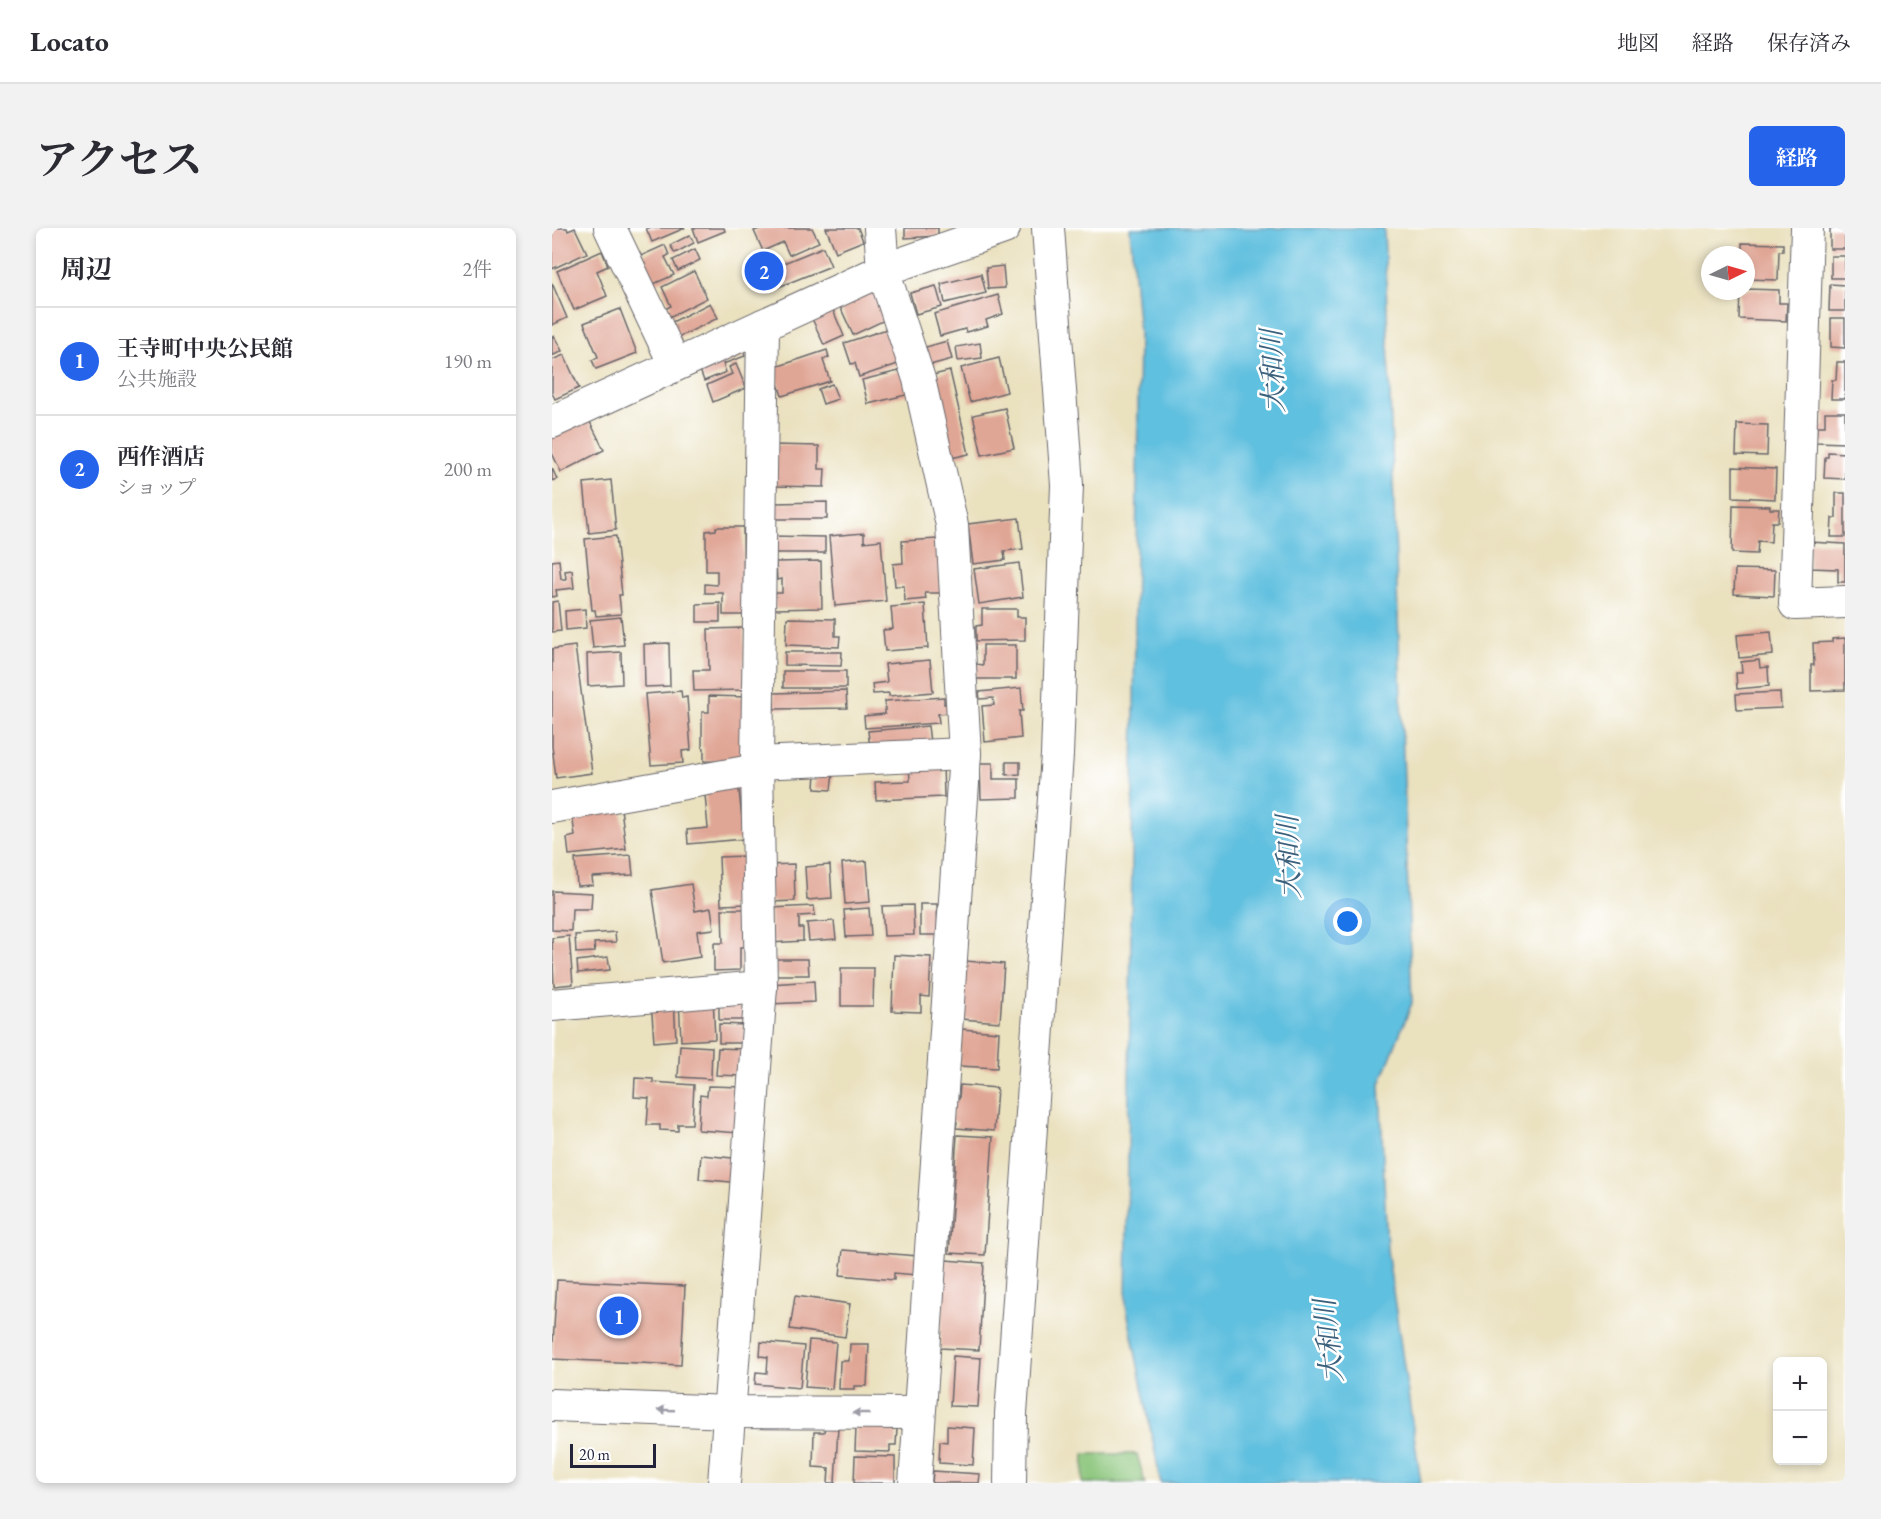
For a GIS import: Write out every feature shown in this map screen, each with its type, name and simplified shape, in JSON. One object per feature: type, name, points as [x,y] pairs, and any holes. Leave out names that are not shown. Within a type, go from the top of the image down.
[{"type":"street","points":[[610,228],[675,365]]},
{"type":"street","points":[[880,228],[883,270],[919,379],[952,525],[965,754],[915,1483]]},
{"type":"street","points":[[552,422],[883,270],[1004,228]]},
{"type":"street","points":[[1010,1483],[1011,1402],[1057,755],[1067,485],[1048,228]]},
{"type":"street","points":[[1807,228],[1795,604],[1845,602]]},
{"type":"street","points":[[724,1483],[761,987],[757,767],[763,325]]},
{"type":"street","points":[[552,807],[757,767],[965,754]]},
{"type":"street","points":[[552,1005],[761,987]]},
{"type":"street","points":[[552,1405],[730,1412],[919,1413]]},
{"type":"green space","points":[[1084,1454],[1137,1454],[1145,1483],[1083,1483]]},
{"type":"water","name":"大和川","points":[[1130,228],[1384,228],[1412,1003],[1380,1084],[1387,1250],[1421,1483],[1161,1483],[1126,1305],[1139,333]]},
{"type":"building","points":[[552,228],[567,228],[568,231],[575,228],[587,253],[552,269]]},
{"type":"building","points":[[646,228],[685,228],[652,242]]},
{"type":"building","points":[[693,228],[724,228],[725,231],[698,242]]},
{"type":"building","points":[[762,228],[812,228],[819,242],[789,255],[783,242],[763,251],[754,231]]},
{"type":"building","points":[[826,228],[858,228],[863,241],[836,252]]},
{"type":"building","points":[[905,228],[938,228],[938,236],[905,238]]},
{"type":"building","points":[[1830,228],[1845,228],[1845,249],[1830,249]]},
{"type":"building","points":[[690,235],[694,243],[675,253],[670,245]]},
{"type":"building","points":[[1742,243],[1783,244],[1783,251],[1779,251],[1778,280],[1755,279],[1755,246],[1742,246]]},
{"type":"building","points":[[665,245],[669,255],[665,257],[674,275],[649,286],[636,258]]},
{"type":"building","points":[[823,247],[831,266],[776,288],[769,269]]},
{"type":"building","points":[[695,249],[700,260],[678,271],[673,260]]},
{"type":"building","points":[[602,251],[608,266],[597,271],[607,296],[574,310],[557,271]]},
{"type":"building","points":[[1831,256],[1845,256],[1845,278],[1831,278]]},
{"type":"building","points":[[1003,266],[1005,288],[988,289],[986,268]]},
{"type":"building","points":[[694,271],[707,298],[667,318],[663,310],[671,306],[662,287]]},
{"type":"building","points":[[981,274],[986,293],[945,303],[941,284]]},
{"type":"building","points":[[552,283],[567,318],[552,325]]},
{"type":"building","points":[[1830,284],[1845,285],[1845,311],[1829,311]]},
{"type":"building","points":[[872,286],[887,319],[853,335],[838,302]]},
{"type":"building","points":[[936,286],[942,307],[916,314],[910,293]]},
{"type":"building","points":[[1755,289],[1779,290],[1779,303],[1787,303],[1786,321],[1739,319],[1740,300],[1755,300]]},
{"type":"building","points":[[998,295],[1003,314],[986,320],[988,326],[940,336],[934,314]]},
{"type":"building","points":[[710,303],[718,318],[677,338],[670,323]]},
{"type":"building","points":[[830,303],[844,336],[824,345],[809,312]]},
{"type":"building","points":[[620,309],[637,353],[596,369],[592,360],[598,357],[584,323]]},
{"type":"building","points":[[1831,318],[1845,318],[1845,348],[1831,347]]},
{"type":"building","points":[[890,328],[901,363],[859,377],[855,363],[851,364],[844,343]]},
{"type":"building","points":[[554,336],[562,351],[552,356],[552,337]]},
{"type":"building","points":[[947,341],[952,359],[930,365],[926,347]]},
{"type":"building","points":[[980,343],[982,358],[958,361],[956,347]]},
{"type":"building","points":[[742,346],[745,356],[723,364],[726,372],[704,381],[697,362]]},
{"type":"building","points":[[827,350],[829,357],[823,360],[830,381],[782,396],[773,368]]},
{"type":"building","points":[[564,355],[579,388],[555,399],[552,393],[552,360]]},
{"type":"building","points":[[999,358],[1007,392],[970,402],[961,368]]},
{"type":"building","points":[[1837,362],[1845,362],[1845,399],[1831,399],[1832,380],[1836,380]]},
{"type":"building","points":[[736,364],[746,388],[713,402],[707,385],[732,374],[729,367]]},
{"type":"building","points":[[903,370],[910,394],[868,404],[862,380]]},
{"type":"building","points":[[950,371],[969,454],[951,458],[933,375]]},
{"type":"building","points":[[832,384],[838,399],[823,404],[818,389]]},
{"type":"building","points":[[1005,408],[1014,448],[982,455],[973,415]]},
{"type":"building","points":[[1825,412],[1845,412],[1845,443],[1816,442],[1817,426],[1825,426]]},
{"type":"building","points":[[588,418],[604,450],[561,472],[552,453],[552,436]]},
{"type":"building","points":[[1737,424],[1768,425],[1767,456],[1736,455]]},
{"type":"building","points":[[773,445],[819,446],[819,469],[825,469],[824,487],[772,486]]},
{"type":"building","points":[[1828,452],[1845,453],[1845,479],[1824,478],[1825,457],[1828,457]]},
{"type":"building","points":[[1733,467],[1776,469],[1775,499],[1733,497]]},
{"type":"building","points":[[552,468],[557,479],[552,481]]},
{"type":"building","points":[[611,480],[616,530],[589,533],[584,483]]},
{"type":"building","points":[[1836,493],[1845,493],[1845,537],[1831,537],[1832,518],[1836,518]]},
{"type":"building","points":[[827,502],[827,519],[773,519],[773,503]]},
{"type":"building","points":[[1733,505],[1770,506],[1770,509],[1779,509],[1778,522],[1772,522],[1771,542],[1758,541],[1757,554],[1732,553]]},
{"type":"building","points":[[1019,518],[1023,549],[1004,551],[1005,560],[973,564],[968,524]]},
{"type":"building","points":[[716,527],[743,527],[744,615],[723,615],[723,593],[705,593],[705,584],[717,585],[717,571],[706,571],[706,531],[716,530]]},
{"type":"building","points":[[864,533],[864,542],[881,540],[886,601],[835,606],[829,536]]},
{"type":"building","points":[[616,536],[622,595],[619,595],[621,614],[596,616],[595,610],[592,610],[585,539]]},
{"type":"building","points":[[770,536],[825,537],[825,553],[770,553]]},
{"type":"building","points":[[938,539],[942,593],[925,593],[926,599],[905,601],[904,586],[895,586],[893,564],[903,563],[902,541]]},
{"type":"building","points":[[1809,542],[1845,544],[1845,582],[1838,582],[1838,569],[1809,568]]},
{"type":"building","points":[[559,560],[561,579],[566,579],[565,571],[572,570],[574,588],[556,590],[557,596],[552,597],[552,561]]},
{"type":"building","points":[[821,561],[822,608],[775,609],[774,593],[782,593],[782,579],[777,580],[776,562]]},
{"type":"building","points":[[1019,563],[1023,597],[979,604],[974,569]]},
{"type":"building","points":[[1735,569],[1775,570],[1774,596],[1734,594]]},
{"type":"building","points":[[558,601],[561,631],[552,632],[552,602]]},
{"type":"building","points":[[720,603],[720,622],[697,622],[697,604]]},
{"type":"building","points":[[925,604],[928,648],[885,651],[883,630],[893,629],[891,607]]},
{"type":"building","points":[[585,609],[586,628],[566,630],[565,611]]},
{"type":"building","points":[[982,609],[1017,609],[1017,617],[1025,617],[1025,640],[976,641],[976,626],[982,625]]},
{"type":"building","points":[[621,617],[624,645],[593,648],[590,620]]},
{"type":"building","points":[[787,618],[835,619],[835,636],[840,636],[839,647],[786,645]]},
{"type":"building","points":[[744,628],[745,690],[694,691],[693,670],[709,670],[708,629]]},
{"type":"building","points":[[1771,632],[1773,655],[1739,658],[1737,635]]},
{"type":"building","points":[[1845,638],[1845,690],[1811,691],[1811,665],[1814,665],[1813,643],[1832,642],[1832,639]]},
{"type":"building","points":[[669,643],[670,686],[645,687],[644,644]]},
{"type":"building","points":[[983,645],[1016,645],[1016,679],[976,679],[976,664],[983,665]]},
{"type":"building","points":[[575,646],[592,773],[556,778],[552,746],[552,649]]},
{"type":"building","points":[[621,652],[622,684],[588,686],[587,654]]},
{"type":"building","points":[[785,652],[842,652],[841,666],[785,665]]},
{"type":"building","points":[[930,660],[933,692],[889,696],[889,693],[873,694],[872,684],[887,682],[885,664]]},
{"type":"building","points":[[1759,660],[1760,668],[1768,667],[1769,686],[1737,689],[1736,673],[1742,673],[1741,662]]},
{"type":"building","points":[[783,671],[846,671],[846,688],[783,688]]},
{"type":"building","points":[[1021,688],[1023,711],[1019,711],[1021,738],[985,742],[982,706],[994,705],[993,698],[980,699],[979,692]]},
{"type":"building","points":[[681,691],[682,698],[687,697],[691,750],[682,751],[683,763],[651,765],[645,694]]},
{"type":"building","points":[[846,691],[847,708],[774,709],[774,693]]},
{"type":"building","points":[[1780,692],[1781,708],[1737,710],[1736,694]]},
{"type":"building","points":[[709,696],[749,697],[748,762],[704,761],[702,712],[709,712]]},
{"type":"building","points":[[944,697],[944,704],[948,703],[949,713],[938,714],[939,723],[865,728],[864,716],[885,714],[885,701]]},
{"type":"building","points":[[928,726],[930,742],[870,748],[868,731]]},
{"type":"building","points":[[1006,762],[1020,762],[1020,774],[1006,775]]},
{"type":"building","points":[[943,763],[944,797],[876,800],[875,782],[910,781],[909,764]]},
{"type":"building","points":[[980,763],[993,763],[993,779],[1019,779],[1019,798],[981,799]]},
{"type":"building","points":[[816,772],[833,774],[831,790],[815,789]]},
{"type":"building","points":[[738,781],[744,839],[688,844],[687,830],[708,828],[704,784]]},
{"type":"building","points":[[620,800],[626,849],[569,855],[567,838],[575,836],[571,806]]},
{"type":"building","points":[[631,855],[633,875],[592,877],[593,885],[577,886],[575,859]]},
{"type":"building","points":[[745,856],[747,904],[721,905],[719,857]]},
{"type":"building","points":[[867,861],[870,902],[845,904],[842,863]]},
{"type":"building","points":[[794,864],[795,901],[770,902],[768,865]]},
{"type":"building","points":[[830,865],[832,898],[807,900],[805,867]]},
{"type":"building","points":[[691,884],[695,911],[711,908],[714,929],[697,931],[700,957],[663,963],[652,890]]},
{"type":"building","points":[[552,891],[592,893],[591,909],[572,909],[571,931],[552,930]]},
{"type":"building","points":[[920,904],[937,904],[938,935],[920,935]]},
{"type":"building","points":[[913,905],[914,935],[884,936],[882,906]]},
{"type":"building","points":[[814,906],[815,915],[799,916],[799,928],[803,928],[803,941],[770,943],[770,908]]},
{"type":"building","points":[[869,908],[871,936],[846,937],[844,910]]},
{"type":"building","points":[[722,909],[746,909],[746,947],[740,947],[740,970],[714,971],[714,943],[723,943]]},
{"type":"building","points":[[834,921],[836,939],[809,941],[807,923]]},
{"type":"building","points":[[615,932],[616,942],[594,943],[595,952],[576,953],[575,935]]},
{"type":"building","points":[[569,936],[573,984],[554,986],[552,938]]},
{"type":"building","points":[[894,955],[931,957],[929,997],[921,996],[921,1012],[892,1011]]},
{"type":"building","points":[[608,957],[610,970],[578,973],[577,961]]},
{"type":"building","points":[[769,959],[808,959],[809,975],[769,975]]},
{"type":"building","points":[[965,961],[1004,964],[1000,1022],[961,1019]]},
{"type":"building","points":[[841,968],[874,968],[873,1006],[841,1006]]},
{"type":"building","points":[[814,981],[815,1002],[769,1004],[770,984]]},
{"type":"building","points":[[713,997],[715,1039],[681,1041],[679,998]]},
{"type":"building","points":[[674,998],[676,1040],[654,1042],[651,1000]]},
{"type":"building","points":[[719,1002],[745,1002],[745,1020],[719,1020]]},
{"type":"building","points":[[719,1024],[745,1025],[745,1043],[719,1043]]},
{"type":"building","points":[[961,1029],[999,1032],[997,1068],[959,1066]]},
{"type":"building","points":[[680,1045],[712,1047],[711,1079],[678,1077]]},
{"type":"building","points":[[718,1048],[744,1049],[743,1076],[716,1075]]},
{"type":"building","points":[[635,1078],[653,1079],[653,1082],[694,1085],[692,1124],[678,1124],[678,1131],[660,1130],[660,1125],[647,1125],[649,1098],[634,1097]]},
{"type":"building","points":[[960,1085],[997,1088],[994,1131],[956,1128],[957,1122],[951,1121],[953,1098],[959,1099]]},
{"type":"building","points":[[708,1086],[743,1087],[740,1133],[698,1130],[700,1095],[707,1096]]},
{"type":"building","points":[[957,1135],[993,1137],[985,1255],[949,1253]]},
{"type":"building","points":[[701,1155],[743,1159],[741,1183],[699,1179]]},
{"type":"building","points":[[843,1250],[918,1256],[917,1275],[894,1273],[894,1280],[840,1275]]},
{"type":"building","points":[[945,1260],[984,1263],[979,1350],[940,1348]]},
{"type":"building","points":[[557,1280],[685,1286],[681,1365],[552,1359]]},
{"type":"building","points":[[795,1296],[850,1304],[845,1337],[790,1329]]},
{"type":"building","points":[[809,1340],[836,1342],[832,1389],[805,1387]]},
{"type":"building","points":[[761,1342],[804,1346],[800,1388],[755,1384],[756,1372],[767,1373],[768,1357],[760,1356]]},
{"type":"building","points":[[850,1344],[869,1344],[867,1386],[839,1389],[840,1361],[849,1361]]},
{"type":"building","points":[[953,1356],[981,1358],[978,1407],[950,1406]]},
{"type":"building","points":[[947,1426],[975,1428],[973,1465],[939,1463],[940,1441],[947,1442]]},
{"type":"building","points":[[825,1427],[838,1427],[835,1483],[828,1483],[829,1468],[813,1467],[814,1432],[824,1432]]},
{"type":"building","points":[[856,1427],[897,1429],[896,1445],[890,1445],[890,1452],[855,1451]]},
{"type":"building","points":[[855,1456],[895,1457],[895,1483],[854,1483]]},
{"type":"building","points":[[933,1471],[980,1474],[979,1483],[932,1483]]},
{"type":"place","name":"西作酒店","points":[[764,271]]},
{"type":"place","name":"王寺町中央公民館","points":[[619,1316]]}]
